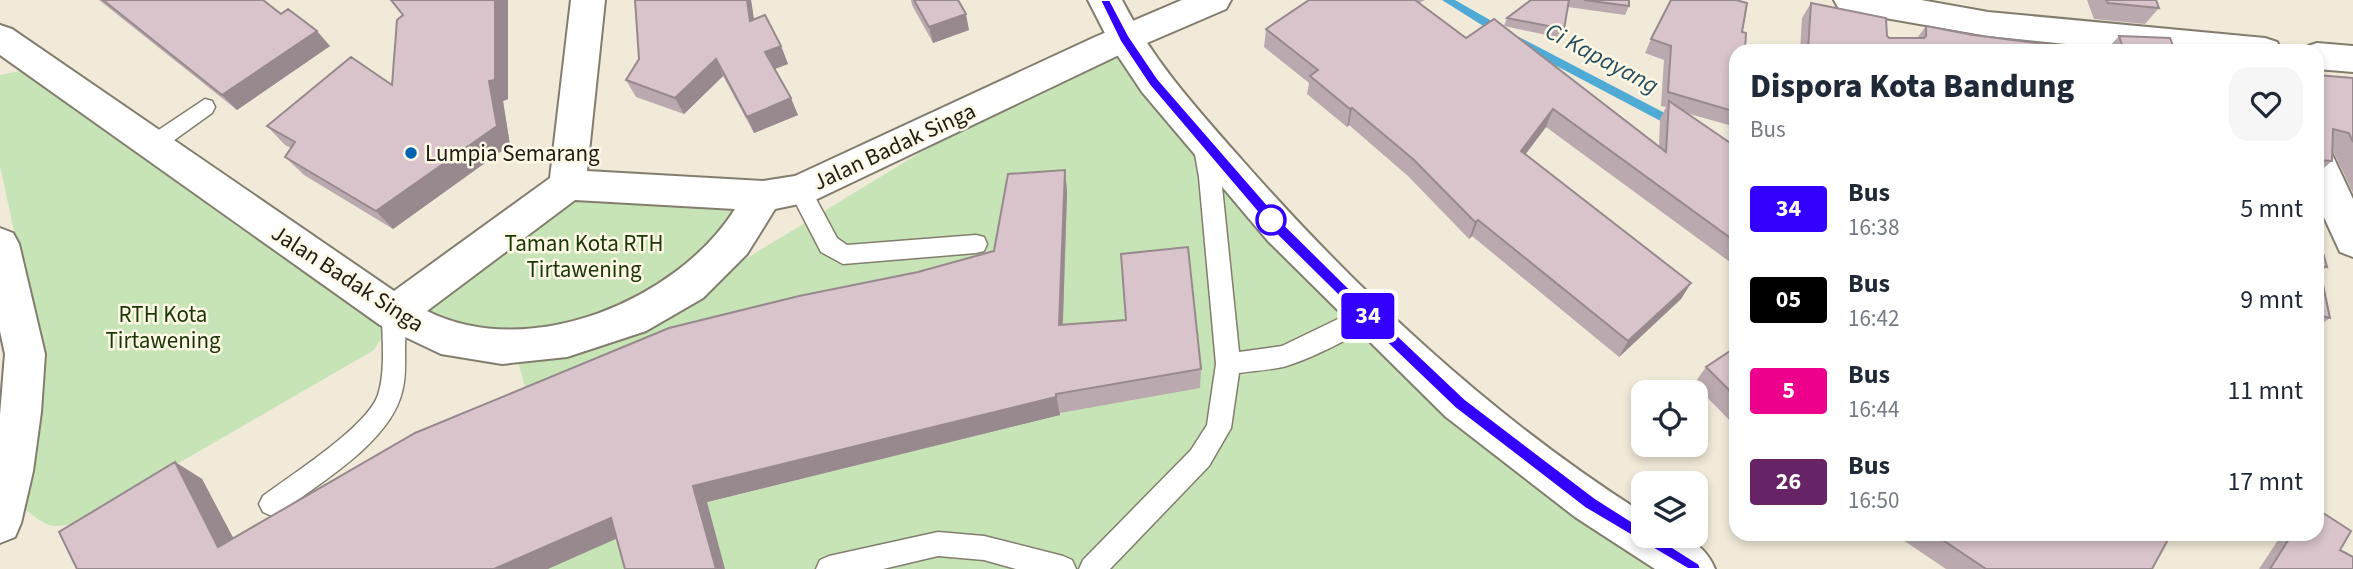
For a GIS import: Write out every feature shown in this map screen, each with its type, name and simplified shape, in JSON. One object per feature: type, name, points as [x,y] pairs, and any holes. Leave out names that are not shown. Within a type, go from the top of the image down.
[{"type":"street","points":[[568,185],[571,137],[588,0]]},
{"type":"street","points":[[1105,0],[1124,38],[1154,83],[1281,230],[1367,315],[1460,404],[1590,503],[1693,569]]},
{"type":"street","name":"Jalan Badak Singa","points":[[0,38],[394,313],[441,337],[502,347],[567,340],[632,319],[689,286],[781,193],[1214,0]]},
{"type":"street","points":[[1851,0],[1896,24],[1988,24],[2193,44]]},
{"type":"street","points":[[2324,57],[2353,59]]},
{"type":"street","points":[[2324,176],[2353,241]]},
{"type":"street","points":[[394,313],[568,185],[781,193]]},
{"type":"street","points":[[0,244],[12,359],[21,412],[12,471],[0,523]]},
{"type":"lane","points":[[152,145],[205,107]]},
{"type":"lane","points":[[1092,569],[1200,458],[1219,428],[1228,365],[1210,177],[1204,143]]},
{"type":"lane","points":[[781,193],[829,245],[843,255],[976,244]]},
{"type":"lane","points":[[272,504],[365,433],[379,415],[390,396],[394,313]]},
{"type":"lane","points":[[1228,365],[1284,356],[1350,326],[1367,315]]},
{"type":"lane","points":[[829,569],[938,544],[985,548],[1063,569]]},
{"type":"green space","points":[[1105,40],[1412,343],[1631,542],[1631,548],[1638,548],[1661,569],[100,569],[236,545],[528,397],[515,351],[652,316]]},
{"type":"green space","name":"RTH Kota Tirtawening","points":[[20,71],[381,327],[381,339],[374,350],[77,522],[59,526],[46,524],[19,505],[40,351],[0,166],[0,75]]},
{"type":"green space","name":"Taman Kota RTH Tirtawening","points":[[560,196],[757,207],[629,310],[487,340],[410,303]]},
{"type":"building","points":[[103,0],[263,0],[281,14],[288,9],[317,31],[222,95]]},
{"type":"building","points":[[391,0],[495,0],[495,80],[489,81],[497,126],[376,211],[285,157],[295,142],[267,126],[351,57],[392,85],[397,20],[403,15]]},
{"type":"building","points":[[635,0],[747,0],[750,21],[765,15],[781,46],[765,52],[791,98],[747,117],[716,59],[675,98],[626,80],[639,59]]},
{"type":"building","points":[[914,0],[958,0],[966,14],[929,27]]},
{"type":"building","points":[[1309,0],[1415,0],[1466,38],[1494,19],[1666,152],[1669,101],[1729,142],[1729,237],[1553,109],[1521,151],[1691,283],[1628,341],[1478,220],[1475,222],[1413,159],[1310,76],[1318,70],[1266,29]]},
{"type":"building","points":[[1531,0],[1569,0],[1564,29],[1507,18]]},
{"type":"building","points":[[1584,0],[1629,0],[1629,6]]},
{"type":"building","points":[[1671,0],[1736,0],[1747,3],[1742,32],[1746,33],[1745,44],[1729,44],[1729,110],[1668,92],[1671,46],[1651,39]]},
{"type":"building","points":[[2106,0],[2156,0],[2159,8],[2108,3]]},
{"type":"building","points":[[1811,3],[1886,18],[1889,38],[1924,38],[1926,26],[2045,44],[1808,44]]},
{"type":"building","points":[[2119,36],[2170,38],[2172,44],[2122,44]]},
{"type":"building","points":[[2324,76],[2353,78],[2353,142],[2349,133],[2333,129],[2332,161],[2324,160]]},
{"type":"building","points":[[1065,170],[1059,325],[1126,320],[1121,254],[1188,247],[1201,369],[1056,394],[1056,397],[693,486],[716,569],[625,569],[611,518],[494,569],[77,569],[59,532],[175,462],[218,547],[415,433],[669,328],[799,296],[918,272],[994,251],[1008,174]]},
{"type":"building","points":[[2324,290],[2330,318],[2324,317]]},
{"type":"building","points":[[1729,352],[1729,390],[1706,367]]},
{"type":"building","points":[[2324,514],[2351,531],[2340,550],[2353,557],[2353,569],[2270,569],[2288,541],[2324,541]]},
{"type":"building","points":[[1944,541],[2167,541],[2152,569],[1986,569]]},
{"type":"waterway","name":"Ci Kapayang","points":[[1447,0],[1500,31]]},
{"type":"waterway","name":"Ci Kapayang","points":[[1519,41],[1676,124]]},
{"type":"bus line","name":"34","points":[[1105,0],[1124,38],[1154,83],[1281,230],[1367,315],[1460,404],[1590,503],[1693,569]]},
{"type":"place","name":"Lumpia Semarang","points":[[411,153]]}]
